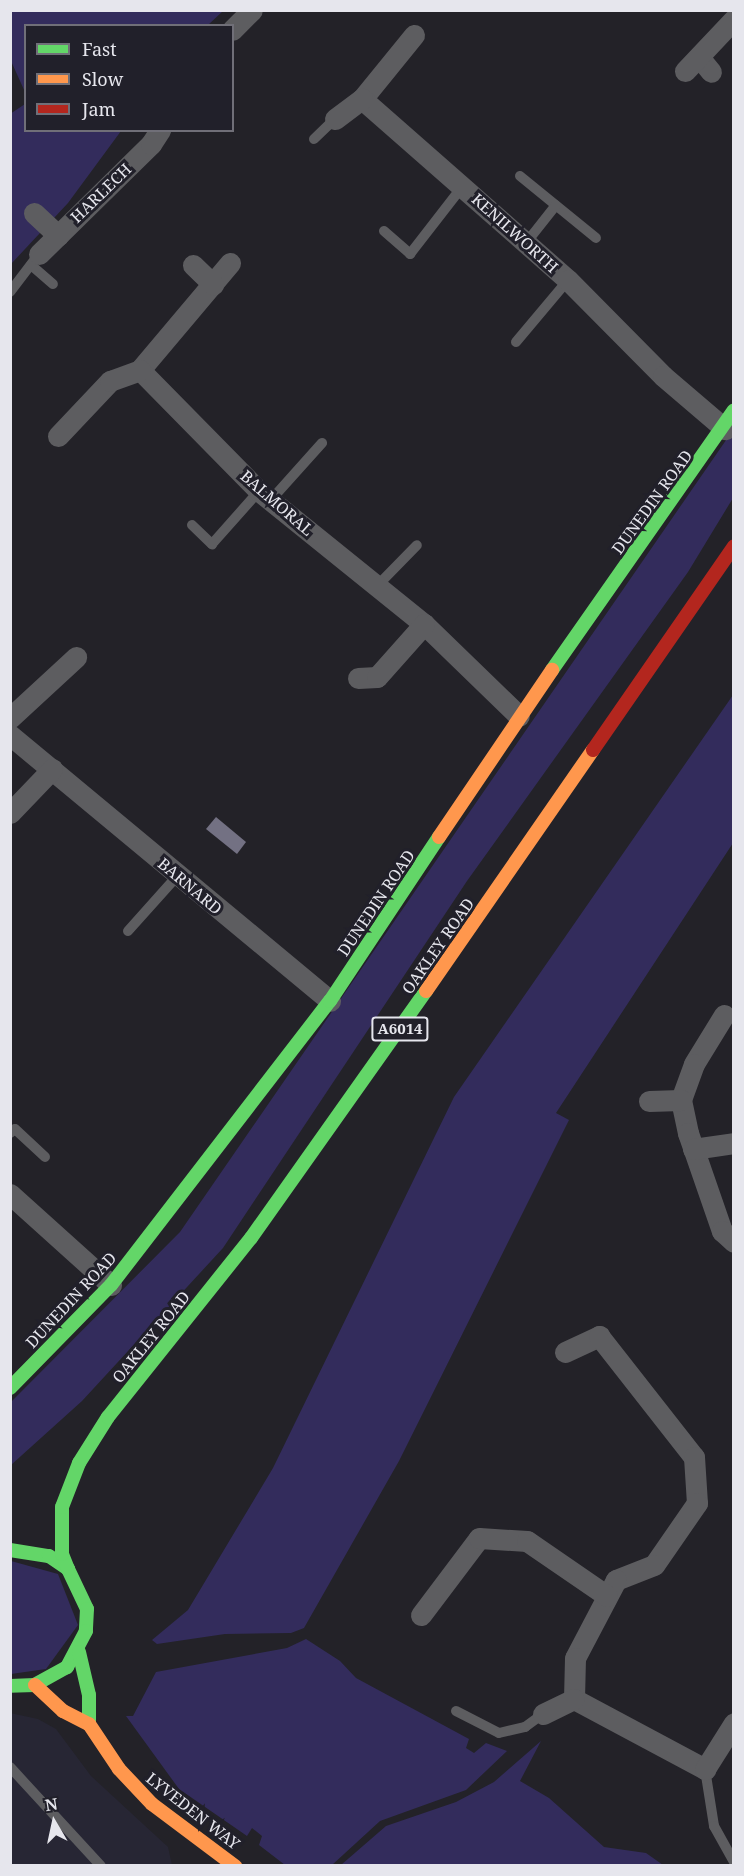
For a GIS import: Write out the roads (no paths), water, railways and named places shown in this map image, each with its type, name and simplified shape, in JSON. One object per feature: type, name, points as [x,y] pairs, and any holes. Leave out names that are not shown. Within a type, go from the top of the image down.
[{"type":"street","points":[[234,28],[252,10]]},
{"type":"street","points":[[698,67],[734,19]]},
{"type":"street","points":[[335,119],[362,99],[414,35]]},
{"type":"street","name":"KENILWORTH","points":[[362,99],[568,280],[663,376],[729,419]]},
{"type":"street","name":"HARLECH","points":[[35,259],[152,144],[159,132]]},
{"type":"street","points":[[34,213],[58,235]]},
{"type":"street","points":[[58,436],[110,381],[140,370],[230,263]]},
{"type":"street","points":[[193,265],[213,284]]},
{"type":"street","name":"BALMORAL","points":[[140,370],[265,496],[424,624],[519,716]]},
{"type":"street","name":"DUNEDIN ROAD","points":[[10,1388],[111,1285],[330,1001],[519,716],[729,419]]},
{"type":"street","name":"OAKLEY ROAD","points":[[79,1652],[86,1631],[87,1609],[62,1554],[62,1507],[79,1463],[108,1417],[251,1238],[352,1098],[734,546]]},
{"type":"street","points":[[358,678],[377,677],[424,624]]},
{"type":"street","points":[[10,718],[76,657]]},
{"type":"street","name":"BARNARD","points":[[10,735],[330,1001]]},
{"type":"street","points":[[10,813],[52,769]]},
{"type":"street","points":[[724,1015],[694,1064],[681,1100],[693,1149],[723,1232],[734,1242]]},
{"type":"street","points":[[650,1101],[681,1100]]},
{"type":"street","points":[[693,1149],[734,1143]]},
{"type":"street","points":[[10,1194],[111,1285]]},
{"type":"street","points":[[565,1352],[599,1336],[694,1457],[698,1503],[654,1565],[616,1580],[575,1658],[574,1700]]},
{"type":"street","points":[[46,1519],[62,1507]]},
{"type":"street","points":[[421,1615],[479,1538],[527,1541],[607,1596]]},
{"type":"street","points":[[14,1545],[50,1556],[68,1569]]},
{"type":"street","points":[[10,1686],[35,1685],[67,1667],[79,1652]]},
{"type":"street","points":[[79,1652],[89,1695],[89,1724]]},
{"type":"street","name":"LYVEDEN WAY","points":[[35,1685],[63,1711],[89,1724],[136,1788],[210,1858],[235,1866]]},
{"type":"street","points":[[543,1714],[574,1700]]},
{"type":"street","points":[[574,1700],[705,1769],[734,1723]]},
{"type":"lane","points":[[314,139],[335,119]]},
{"type":"lane","points":[[520,176],[596,238]]},
{"type":"lane","points":[[384,231],[410,254],[462,187]]},
{"type":"lane","points":[[526,243],[556,205]]},
{"type":"lane","points":[[10,292],[35,259],[53,284]]},
{"type":"lane","points":[[516,342],[568,280]]},
{"type":"lane","points":[[192,525],[212,544],[322,443]]},
{"type":"lane","points":[[377,586],[417,545]]},
{"type":"lane","points":[[128,931],[178,875]]},
{"type":"lane","points":[[10,1133],[15,1128],[45,1156]]},
{"type":"lane","points":[[456,1711],[499,1733],[525,1727],[543,1714]]},
{"type":"lane","points":[[10,1767],[101,1866]]},
{"type":"lane","points":[[705,1769],[714,1826],[734,1862]]}]
